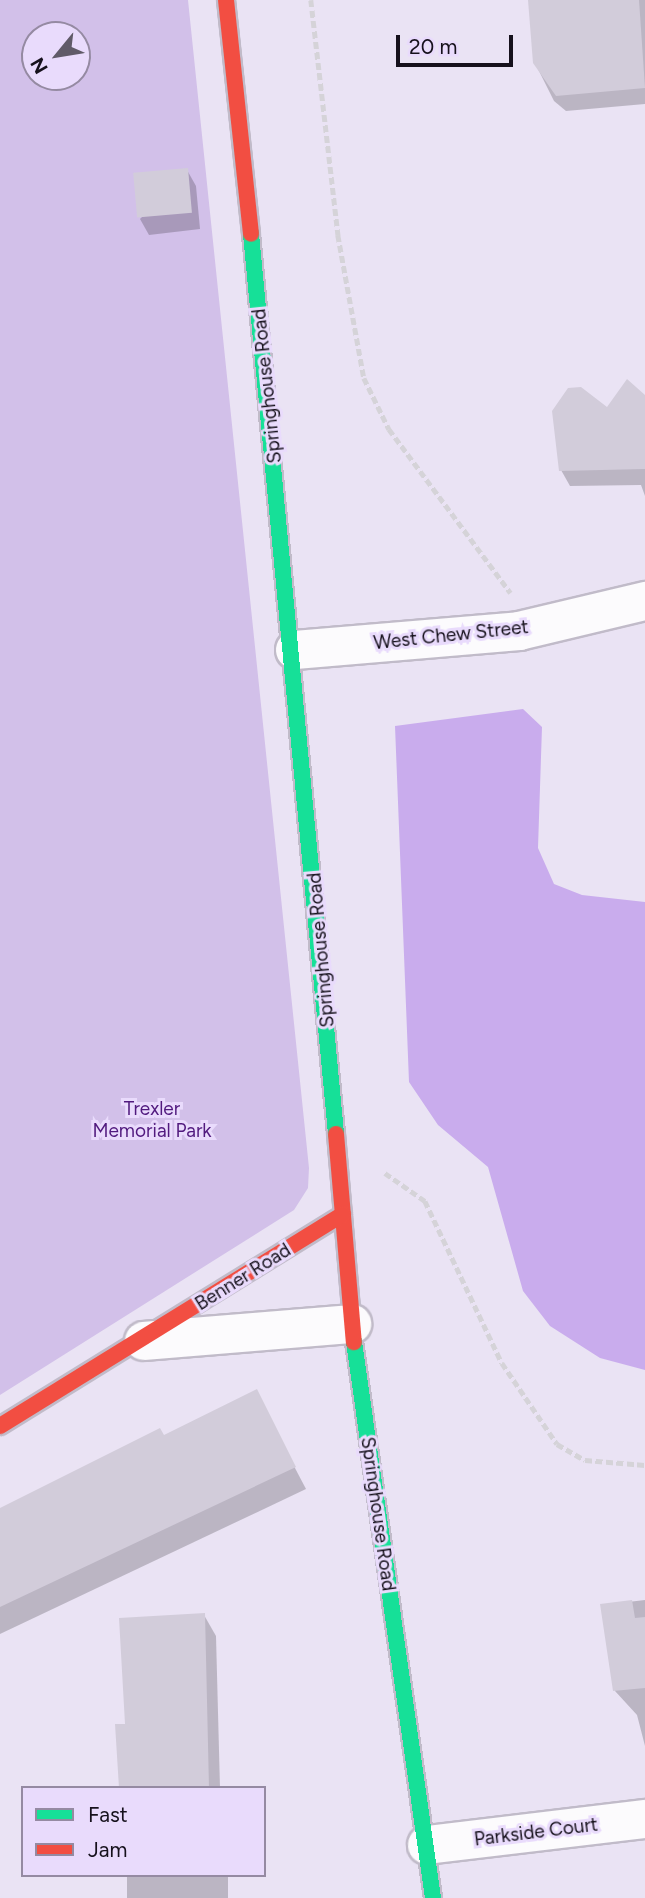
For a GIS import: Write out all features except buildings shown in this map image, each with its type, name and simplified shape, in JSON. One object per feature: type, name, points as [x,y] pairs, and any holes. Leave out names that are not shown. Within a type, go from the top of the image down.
[{"type":"street","name":"Springhouse Road","points":[[226,0],[295,650],[352,1324],[433,1898]]},
{"type":"street","name":"West Chew Street","points":[[295,650],[519,631],[645,601]]},
{"type":"street","name":"Benner Road","points":[[0,1426],[144,1340],[343,1214]]},
{"type":"street","name":"Benner Road","points":[[144,1340],[352,1324]]},
{"type":"street","name":"Parkside Court","points":[[427,1845],[645,1819]]},
{"type":"path","points":[[311,0],[338,235],[365,378],[390,429],[503,576],[519,631]]},
{"type":"path","points":[[385,1173],[425,1201],[442,1227],[502,1363],[557,1444],[585,1460],[645,1465]]},
{"type":"green space","name":"Trexler Memorial Park","points":[[0,0],[188,0],[309,1168],[308,1188],[294,1210],[0,1395]]},
{"type":"shaded area","points":[[523,709],[542,727],[538,848],[554,884],[582,895],[645,902],[645,1370],[600,1358],[550,1326],[523,1291],[488,1167],[438,1125],[409,1082],[395,726]]},
{"type":"traffic: fast","points":[[251,234],[336,1134]]},
{"type":"traffic: fast","points":[[354,1342],[433,1898]]},
{"type":"traffic: jam","points":[[226,0],[251,234]]},
{"type":"traffic: jam","points":[[336,1134],[354,1342]]},
{"type":"traffic: jam","points":[[0,1426],[343,1214]]}]
